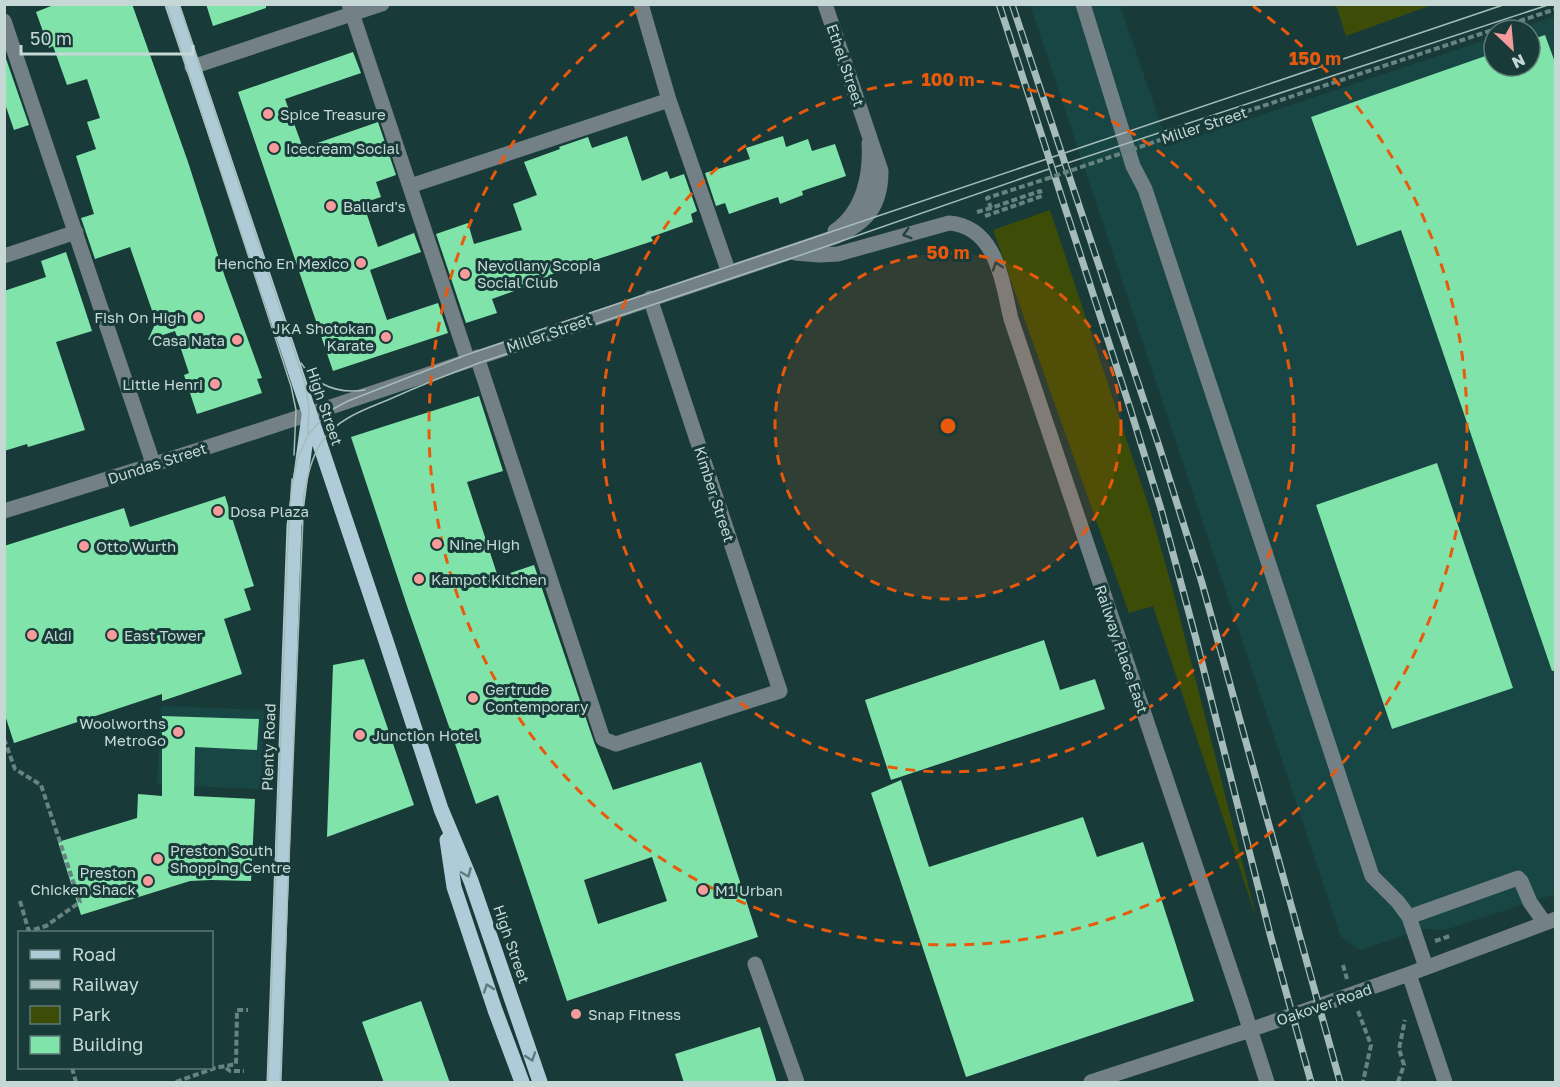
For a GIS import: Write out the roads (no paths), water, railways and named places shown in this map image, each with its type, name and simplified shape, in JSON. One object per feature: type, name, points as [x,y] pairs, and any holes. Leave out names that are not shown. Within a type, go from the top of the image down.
[{"type":"main road","name":"High Street","points":[[172,4],[444,819],[471,881],[540,1083]]},
{"type":"main road","name":"Plenty Road","points":[[274,1083],[294,526],[309,413]]},
{"type":"main road","name":"High Street","points":[[444,819],[454,887],[522,1083]]},
{"type":"main road","points":[[495,1010],[513,1003]]},
{"type":"street","points":[[192,68],[350,9],[382,4]]},
{"type":"street","points":[[641,4],[669,100],[729,273]]},
{"type":"street","name":"Ethel Street","points":[[825,4],[881,171],[879,195],[870,213]]},
{"type":"street","points":[[1083,4],[1133,166],[1145,189],[1370,870],[1374,880],[1392,895],[1408,917],[1426,967]]},
{"type":"street","points":[[350,9],[472,359]]},
{"type":"street","points":[[4,21],[153,464]]},
{"type":"street","points":[[410,186],[669,100]]},
{"type":"street","name":"Ethel Street","points":[[845,223],[861,199],[867,184],[869,146],[867,125]]},
{"type":"street","name":"Miller Street","points":[[309,413],[809,246],[851,229],[870,213]]},
{"type":"street","name":"Miller Street","points":[[809,246],[845,223]]},
{"type":"street","name":"Miller Street","points":[[789,252],[838,254],[940,224],[963,226]]},
{"type":"street","name":"Railway Place East","points":[[963,226],[981,237],[992,251],[1011,319],[1267,1083]]},
{"type":"street","points":[[4,256],[76,232]]},
{"type":"street","name":"Kimber Street","points":[[472,359],[603,739],[616,744],[780,690],[650,298]]},
{"type":"street","name":"Dundas Street","points":[[4,511],[309,413]]},
{"type":"street","points":[[1408,917],[1518,878],[1530,902],[1550,920]]},
{"type":"street","name":"Oakover Road","points":[[1091,1083],[1409,974],[1550,920]]},
{"type":"street","points":[[755,964],[796,1083]]},
{"type":"street","points":[[1409,974],[1445,1083]]},
{"type":"tram line","points":[[166,4],[291,386],[296,410],[294,455]]},
{"type":"tram line","points":[[179,4],[304,380],[309,406],[308,435]]},
{"type":"tram line","points":[[292,486],[297,460],[308,435],[333,409],[348,401],[466,355],[1506,4]]},
{"type":"tram line","points":[[303,499],[314,456],[324,439],[336,426],[363,410],[445,376],[1043,171],[1551,4]]},
{"type":"tram line","points":[[301,363],[307,371],[328,387],[346,391],[365,390]]},
{"type":"tram line","points":[[268,1082],[292,479]]},
{"type":"tram line","points":[[280,1082],[304,492]]},
{"type":"railway","points":[[999,4],[1161,509],[1270,934],[1311,1082]]},
{"type":"railway","points":[[1012,4],[1159,446],[1202,583],[1340,1082]]},
{"type":"place","name":"Spice Treasure","points":[[268,114]]},
{"type":"place","name":"Icecream Social","points":[[274,148]]},
{"type":"place","name":"Ballard's","points":[[331,206]]},
{"type":"place","name":"Hencho En Mexico","points":[[361,263]]},
{"type":"place","name":"Nevoliany Scopia Social Club","points":[[465,274]]},
{"type":"place","name":"Fish On High","points":[[198,317]]},
{"type":"place","name":"JKA Shotokan Karate","points":[[386,337]]},
{"type":"place","name":"Casa Nata","points":[[237,340]]},
{"type":"place","name":"Little Henri","points":[[215,384]]},
{"type":"place","name":"Dosa Plaza","points":[[218,511]]},
{"type":"place","name":"Nine High","points":[[437,544]]},
{"type":"place","name":"Otto Wurth","points":[[84,546]]},
{"type":"place","name":"Kampot Kitchen","points":[[419,579]]},
{"type":"place","name":"Aldi","points":[[32,635]]},
{"type":"place","name":"East Tower","points":[[112,635]]},
{"type":"place","name":"Gertrude Contemporary","points":[[473,698]]},
{"type":"place","name":"Woolworths MetroGo","points":[[178,732]]},
{"type":"place","name":"Junction Hotel","points":[[360,735]]},
{"type":"place","name":"Preston South Shopping Centre","points":[[158,859]]},
{"type":"place","name":"Preston Chicken Shack","points":[[148,881]]},
{"type":"place","name":"M1 Urban","points":[[703,890]]},
{"type":"place","name":"Snap Fitness","points":[[576,1014]]}]
